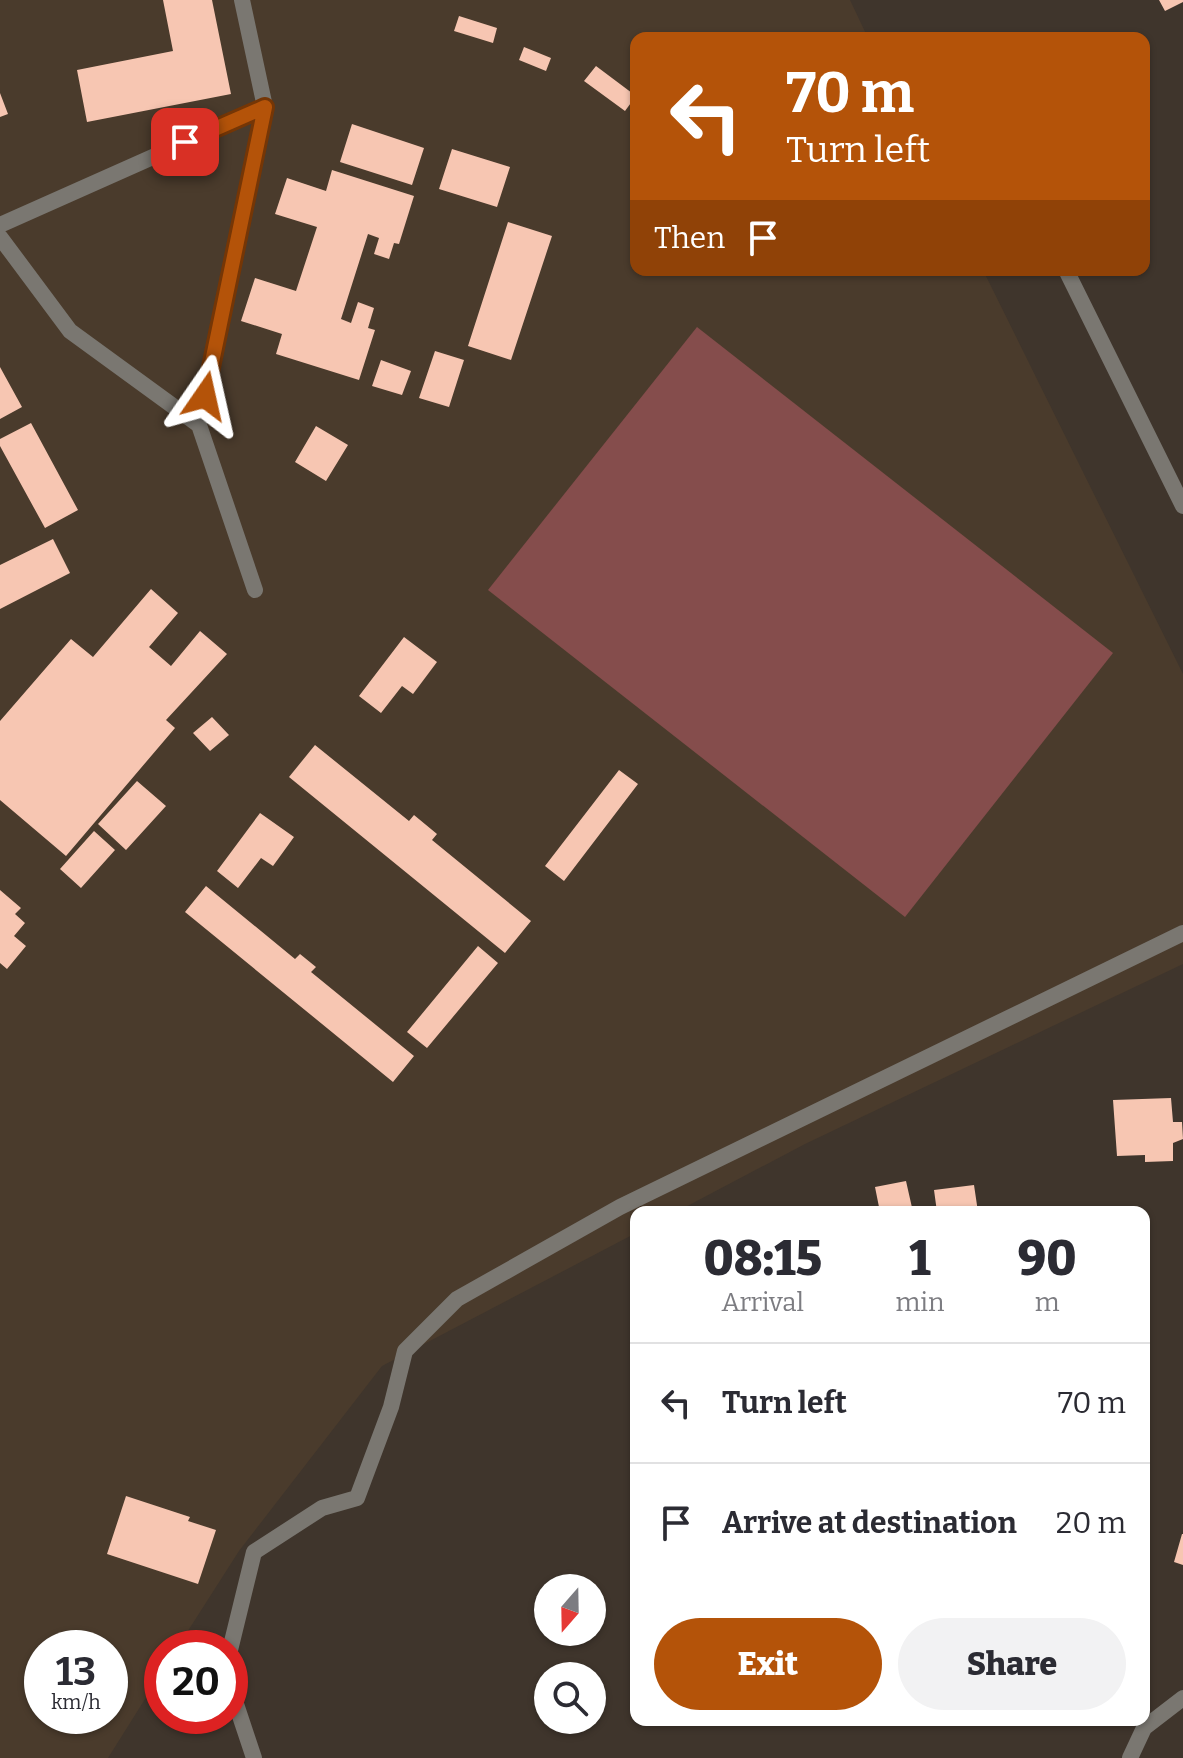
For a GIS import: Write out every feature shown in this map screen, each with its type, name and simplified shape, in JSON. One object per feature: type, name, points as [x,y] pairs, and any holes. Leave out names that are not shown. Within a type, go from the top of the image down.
[{"type":"street","points":[[242,0],[265,107],[199,425],[255,590]]},
{"type":"street","points":[[0,225],[265,107]]},
{"type":"street","points":[[0,237],[70,331],[199,425]]},
{"type":"street","points":[[1069,276],[1183,506]]},
{"type":"street","points":[[235,1630],[254,1552],[322,1508],[357,1498],[391,1407],[405,1351],[457,1299],[620,1207],[1183,933]]},
{"type":"street","points":[[1150,1723],[1183,1698]]},
{"type":"street","points":[[1130,1758],[1147,1726]]},
{"type":"street","points":[[246,1734],[254,1758]]},
{"type":"shaded area","points":[[0,0],[850,0],[865,32],[630,32],[630,276],[986,276],[1183,674],[1183,964],[805,1144],[687,1206],[630,1206],[630,1236],[382,1366],[239,1551],[189,1630],[144,1630],[144,1701],[128,1726],[128,1630],[24,1630],[24,1734],[123,1734],[108,1758],[0,1758]]},
{"type":"shaded area","points":[[697,327],[1113,653],[905,917],[488,590]]},
{"type":"building","points":[[163,0],[212,0],[231,94],[87,122],[77,70],[173,51]]},
{"type":"building","points":[[1159,0],[1183,0],[1183,2],[1165,11]]},
{"type":"building","points":[[459,16],[497,28],[493,43],[454,31]]},
{"type":"building","points":[[524,47],[551,58],[546,71],[519,60]]},
{"type":"building","points":[[596,66],[630,92],[630,104],[625,111],[584,81]]},
{"type":"building","points":[[0,93],[8,114],[0,117]]},
{"type":"building","points":[[352,124],[424,148],[412,185],[340,162]]},
{"type":"building","points":[[452,149],[510,167],[497,207],[439,189]]},
{"type":"building","points":[[332,170],[414,196],[399,244],[394,243],[389,259],[374,254],[379,238],[368,234],[341,319],[351,323],[358,302],[374,308],[368,328],[375,330],[359,380],[276,354],[282,334],[241,321],[255,278],[296,291],[317,227],[275,214],[287,178],[326,191]]},
{"type":"building","points":[[508,222],[552,236],[511,360],[468,346]]},
{"type":"building","points":[[435,351],[464,360],[449,407],[419,398]]},
{"type":"building","points":[[381,360],[411,371],[402,395],[372,386]]},
{"type":"building","points":[[0,367],[22,407],[0,419]]},
{"type":"building","points":[[31,423],[78,510],[45,528],[0,446],[0,439]]},
{"type":"building","points":[[316,426],[348,445],[326,481],[295,462]]},
{"type":"building","points":[[53,539],[70,573],[0,609],[0,565]]},
{"type":"building","points":[[151,589],[178,613],[149,647],[171,666],[200,631],[227,654],[166,720],[175,728],[66,856],[0,800],[0,721],[71,639],[93,657]]},
{"type":"building","points":[[404,637],[437,662],[413,694],[402,686],[381,713],[359,696]]},
{"type":"building","points":[[212,717],[229,735],[210,751],[193,733]]},
{"type":"building","points":[[315,745],[409,821],[414,815],[437,834],[432,840],[531,921],[505,953],[289,777]]},
{"type":"building","points":[[619,770],[638,784],[564,881],[545,866]]},
{"type":"building","points":[[137,781],[166,806],[126,850],[98,824]]},
{"type":"building","points":[[260,813],[294,837],[273,866],[261,858],[238,888],[217,871]]},
{"type":"building","points":[[94,831],[115,850],[81,888],[60,869]]},
{"type":"building","points":[[206,886],[295,959],[300,954],[316,967],[311,972],[414,1056],[393,1082],[185,912]]},
{"type":"building","points":[[0,890],[21,908],[15,914],[25,923],[14,936],[26,946],[7,969],[0,963]]},
{"type":"building","points":[[478,946],[498,963],[427,1048],[407,1032]]},
{"type":"building","points":[[1171,1098],[1173,1122],[1182,1122],[1183,1139],[1173,1143],[1173,1161],[1145,1162],[1145,1155],[1117,1156],[1113,1100]]},
{"type":"building","points":[[906,1181],[912,1206],[879,1206],[875,1187]]},
{"type":"building","points":[[974,1185],[977,1206],[936,1206],[934,1190]]},
{"type":"building","points":[[126,1496],[190,1517],[188,1521],[216,1530],[198,1584],[107,1554]]},
{"type":"building","points":[[1183,1534],[1183,1565],[1174,1562]]},
{"type":"route","points":[[185,142],[265,107],[205,396]]}]
